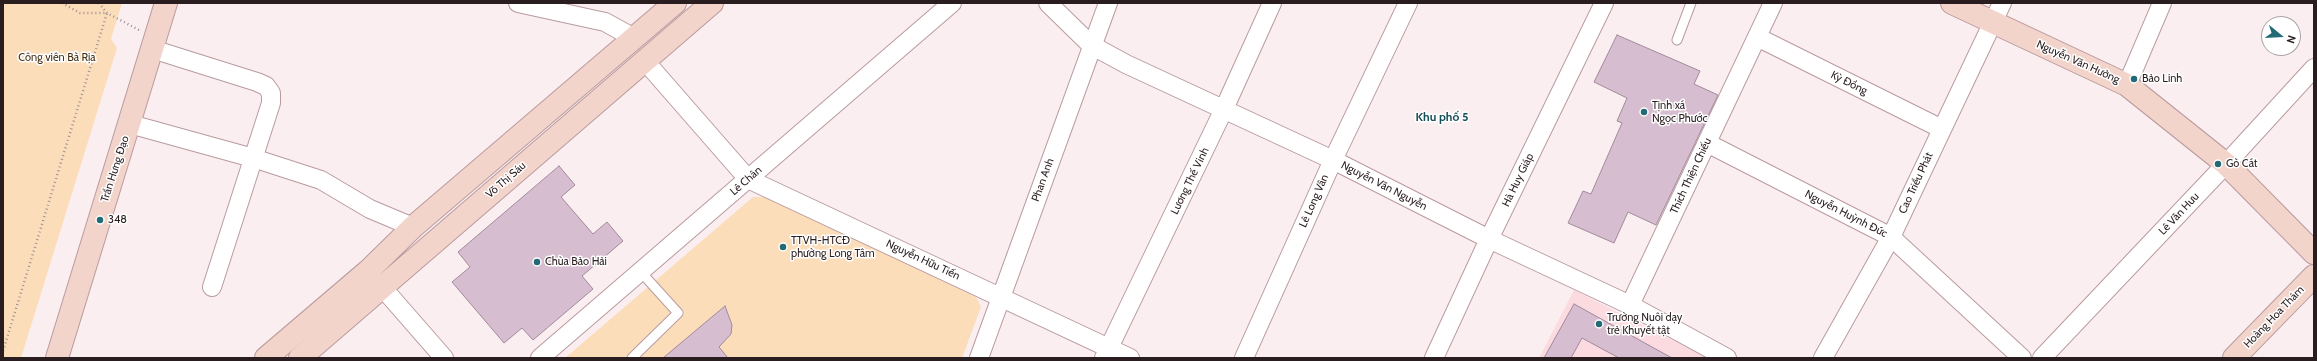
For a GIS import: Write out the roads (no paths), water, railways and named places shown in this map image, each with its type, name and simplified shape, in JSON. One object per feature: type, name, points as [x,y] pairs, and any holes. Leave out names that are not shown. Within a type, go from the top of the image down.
[{"type":"main road","name":"Trần Hưng Đạo","points":[[57,358],[166,3]]},
{"type":"main road","points":[[266,358],[368,271],[413,227],[675,3]]},
{"type":"main road","name":"Võ Thị Sáu","points":[[300,358],[712,3]]},
{"type":"main road","name":"Nguyễn Văn Hưởng","points":[[1952,3],[1992,23],[2127,84],[2226,164],[2314,253]]},
{"type":"main road","name":"Hoàng Hoa Thám","points":[[2234,358],[2314,276]]},
{"type":"street","points":[[518,3],[605,22],[634,38]]},
{"type":"street","name":"Lê Chân","points":[[540,358],[952,3]]},
{"type":"street","name":"Nguyễn Văn Nguyễn","points":[[1048,3],[1091,45],[1133,67],[1333,160],[1488,239],[1630,306],[1727,358]]},
{"type":"street","name":"Phan Anh","points":[[979,358],[1091,45],[1108,3]]},
{"type":"street","name":"Lương Thế Vinh","points":[[1107,353],[1224,109],[1272,3]]},
{"type":"street","name":"Lê Long Vân","points":[[1244,358],[1333,160],[1408,3]]},
{"type":"street","name":"Hà Huy Giáp","points":[[1434,358],[1488,239],[1604,3]]},
{"type":"street","name":"Thích Thiện Chiếu","points":[[1630,306],[1773,3]]},
{"type":"street","name":"Cao Triều Phát","points":[[1823,358],[1891,236],[2002,3]]},
{"type":"street","points":[[2127,84],[2162,3]]},
{"type":"street","name":"Kỳ Đồng","points":[[1757,37],[1942,129]]},
{"type":"street","points":[[153,44],[266,86],[270,93],[271,103],[212,287]]},
{"type":"street","name":"Nguyễn Hữu Tiến","points":[[645,61],[748,179],[1001,297],[1107,353],[1130,358]]},
{"type":"street","name":"Lê Văn Hưu","points":[[2042,358],[2226,164],[2314,68]]},
{"type":"street","points":[[130,124],[253,158],[321,180],[370,209],[413,227]]},
{"type":"street","name":"Nguyễn Huỳnh Đức","points":[[1707,143],[1891,236],[2022,358]]},
{"type":"street","points":[[382,287],[444,358]]},
{"type":"lane","points":[[1677,40],[1691,3]]},
{"type":"lane","points":[[632,358],[678,313],[640,271]]},
{"type":"place","name":"Bảo Linh","points":[[2134,79]]},
{"type":"place","name":"Tịnh xá Ngọc Phước","points":[[1644,112]]},
{"type":"place","name":"Gò Cát","points":[[2218,164]]},
{"type":"place","name":"348","points":[[100,220]]},
{"type":"place","name":"TTVH-HTCĐ phường Long Tâm","points":[[783,247]]},
{"type":"place","name":"Chùa Bảo Hải","points":[[537,262]]},
{"type":"place","name":"Trường Nuôi dạy trẻ Khuyết tật","points":[[1599,324]]},
{"type":"district","name":"Khu phố 5","points":[[1442,117]]},
{"type":"park label","name":"Công viên Bà Rịa","points":[[57,58]]}]
